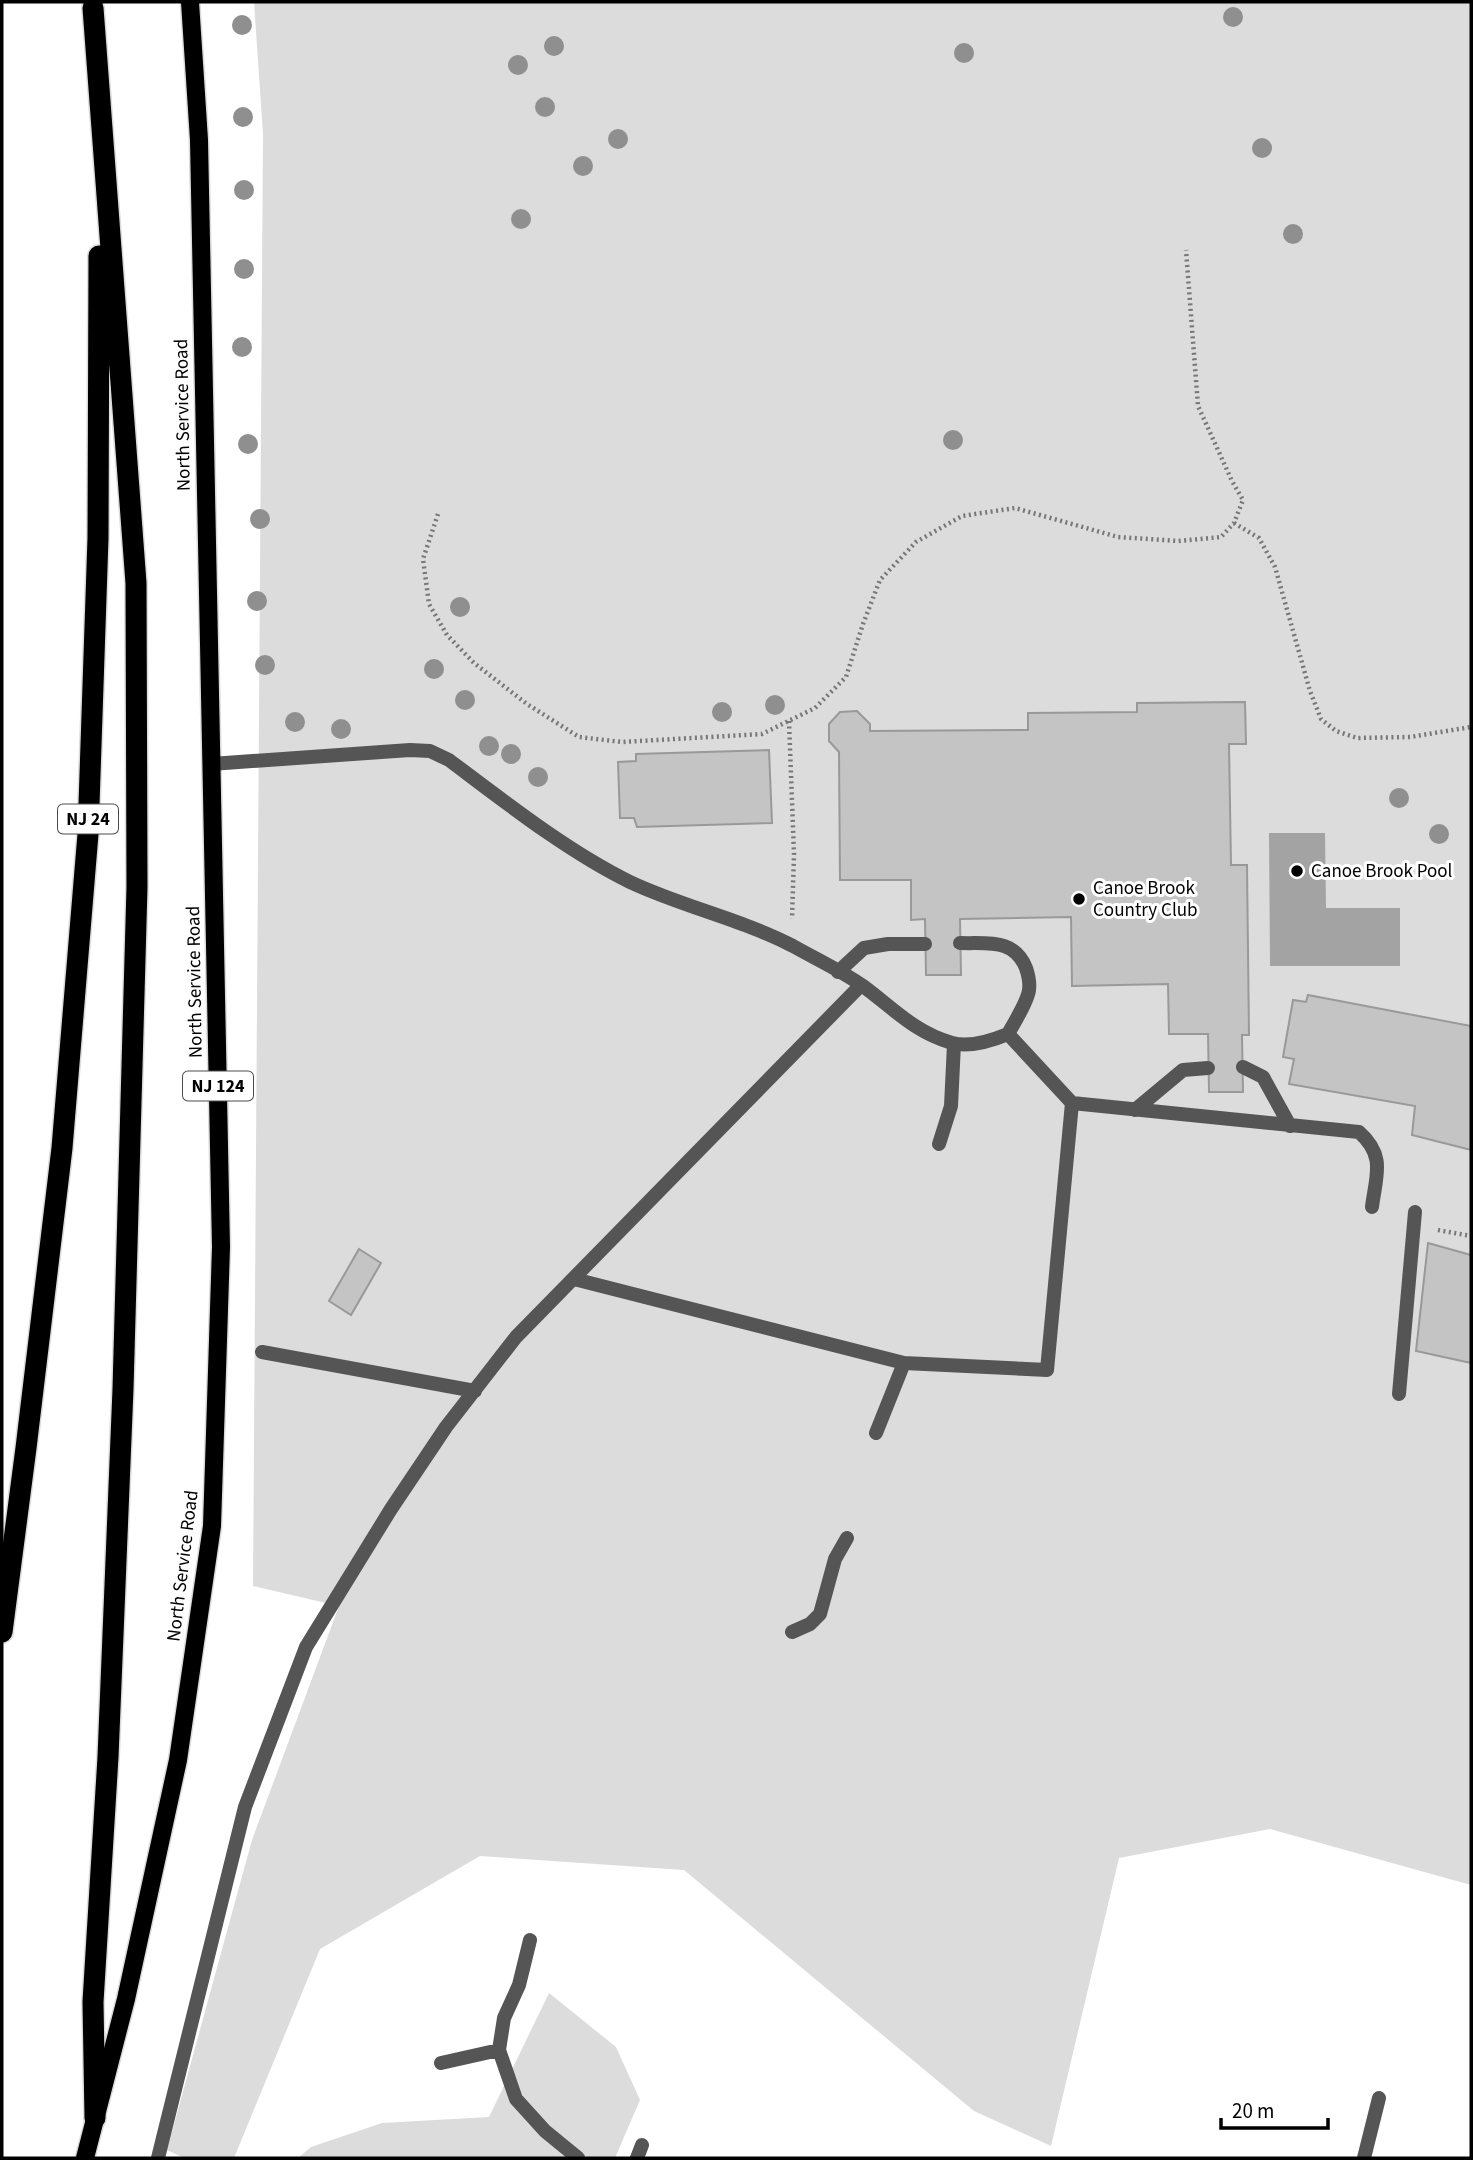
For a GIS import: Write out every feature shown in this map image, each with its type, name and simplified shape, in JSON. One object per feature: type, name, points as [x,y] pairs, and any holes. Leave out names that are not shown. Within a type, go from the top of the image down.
[{"type":"highway","name":"NJ 24","points":[[2,1632],[62,1148],[88,834],[98,538],[99,270],[93,5]]},
{"type":"highway","points":[[93,5],[136,583],[136,887],[123,1389],[108,1757],[93,2003],[95,2118]]},
{"type":"main road","name":"North Service Road","points":[[85,2158],[126,1999],[178,1760],[212,1525],[221,1247],[199,139],[190,2]]},
{"type":"street","points":[[211,764],[410,750],[430,751],[449,760],[572,848],[630,881],[674,900],[749,925],[792,946],[862,985],[912,1026],[954,1044],[985,1043],[1008,1034],[1030,990],[1028,973],[1022,958],[1013,948],[999,944],[960,943]]},
{"type":"street","points":[[838,972],[864,948],[888,944],[925,944]]},
{"type":"street","points":[[158,2158],[245,1807],[306,1647],[391,1509],[446,1427],[516,1337],[862,985]]},
{"type":"street","points":[[1008,1034],[1072,1103],[1359,1132],[1370,1142],[1378,1157],[1372,1207]]},
{"type":"street","points":[[939,1144],[951,1106],[954,1044]]},
{"type":"street","points":[[1242,1067],[1262,1077],[1290,1126]]},
{"type":"street","points":[[1135,1110],[1183,1070],[1208,1068]]},
{"type":"street","points":[[574,1279],[904,1363],[1047,1370],[1072,1103]]},
{"type":"street","points":[[1399,1394],[1414,1219]]},
{"type":"street","points":[[262,1352],[475,1391]]},
{"type":"street","points":[[876,1433],[904,1363]]},
{"type":"street","points":[[792,1632],[810,1624],[820,1614],[835,1559],[847,1538]]},
{"type":"street","points":[[530,1940],[519,1985],[505,2018],[499,2050],[516,2099],[545,2131],[578,2158]]},
{"type":"street","points":[[441,2063],[499,2050]]},
{"type":"street","points":[[1364,2158],[1379,2098]]},
{"type":"path","points":[[438,514],[423,559],[429,604],[447,635],[474,663],[527,704],[579,737],[622,742],[762,734],[815,708],[846,677],[880,580],[916,542],[962,516],[1015,508],[1118,537],[1178,541],[1222,537],[1234,523],[1243,500],[1198,406],[1186,250]]},
{"type":"path","points":[[1234,523],[1259,537],[1275,567],[1310,691],[1321,719],[1336,731],[1357,738],[1410,737],[1471,727]]},
{"type":"path","points":[[789,721],[794,854],[792,946]]},
{"type":"path","points":[[1414,1219],[1471,1236]]},
{"type":"shaded area","points":[[254,2],[1471,2],[1471,1885],[1270,1829],[1119,1858],[1051,2146],[974,2111],[684,1870],[480,1856],[320,1949],[234,2158],[184,2158],[167,2150],[252,1840],[339,1606],[253,1586],[263,134]]},
{"type":"shaded area","name":"Canoe Brook Pool","points":[[1269,833],[1325,833],[1326,908],[1400,908],[1400,966],[1270,966]]},
{"type":"shaded area","points":[[549,1993],[616,2047],[640,2100],[615,2158],[298,2158],[311,2147],[382,2123],[489,2117]]},
{"type":"building","name":"Canoe Brook Country Club","points":[[1245,702],[1246,744],[1229,744],[1231,865],[1247,865],[1249,1035],[1242,1035],[1243,1092],[1209,1092],[1208,1034],[1169,1034],[1168,984],[1072,986],[1071,917],[960,919],[961,975],[926,975],[925,919],[911,920],[911,880],[840,880],[839,752],[829,741],[829,724],[840,712],[857,711],[870,724],[870,731],[1028,730],[1028,713],[1137,712],[1137,703]]},
{"type":"building","points":[[769,750],[772,823],[637,827],[634,818],[620,818],[618,762],[636,761],[636,754]]},
{"type":"building","points":[[1308,995],[1471,1026],[1471,1150],[1412,1135],[1415,1106],[1289,1084],[1294,1059],[1283,1057],[1293,1000],[1306,1002]]},
{"type":"building","points":[[1428,1243],[1471,1255],[1471,1363],[1416,1351]]},
{"type":"building","points":[[359,1249],[381,1263],[351,1315],[329,1301]]},
{"type":"place","name":"Canoe Brook Pool","points":[[1297,871]]},
{"type":"place","name":"Canoe Brook Country Club","points":[[1079,899]]}]
